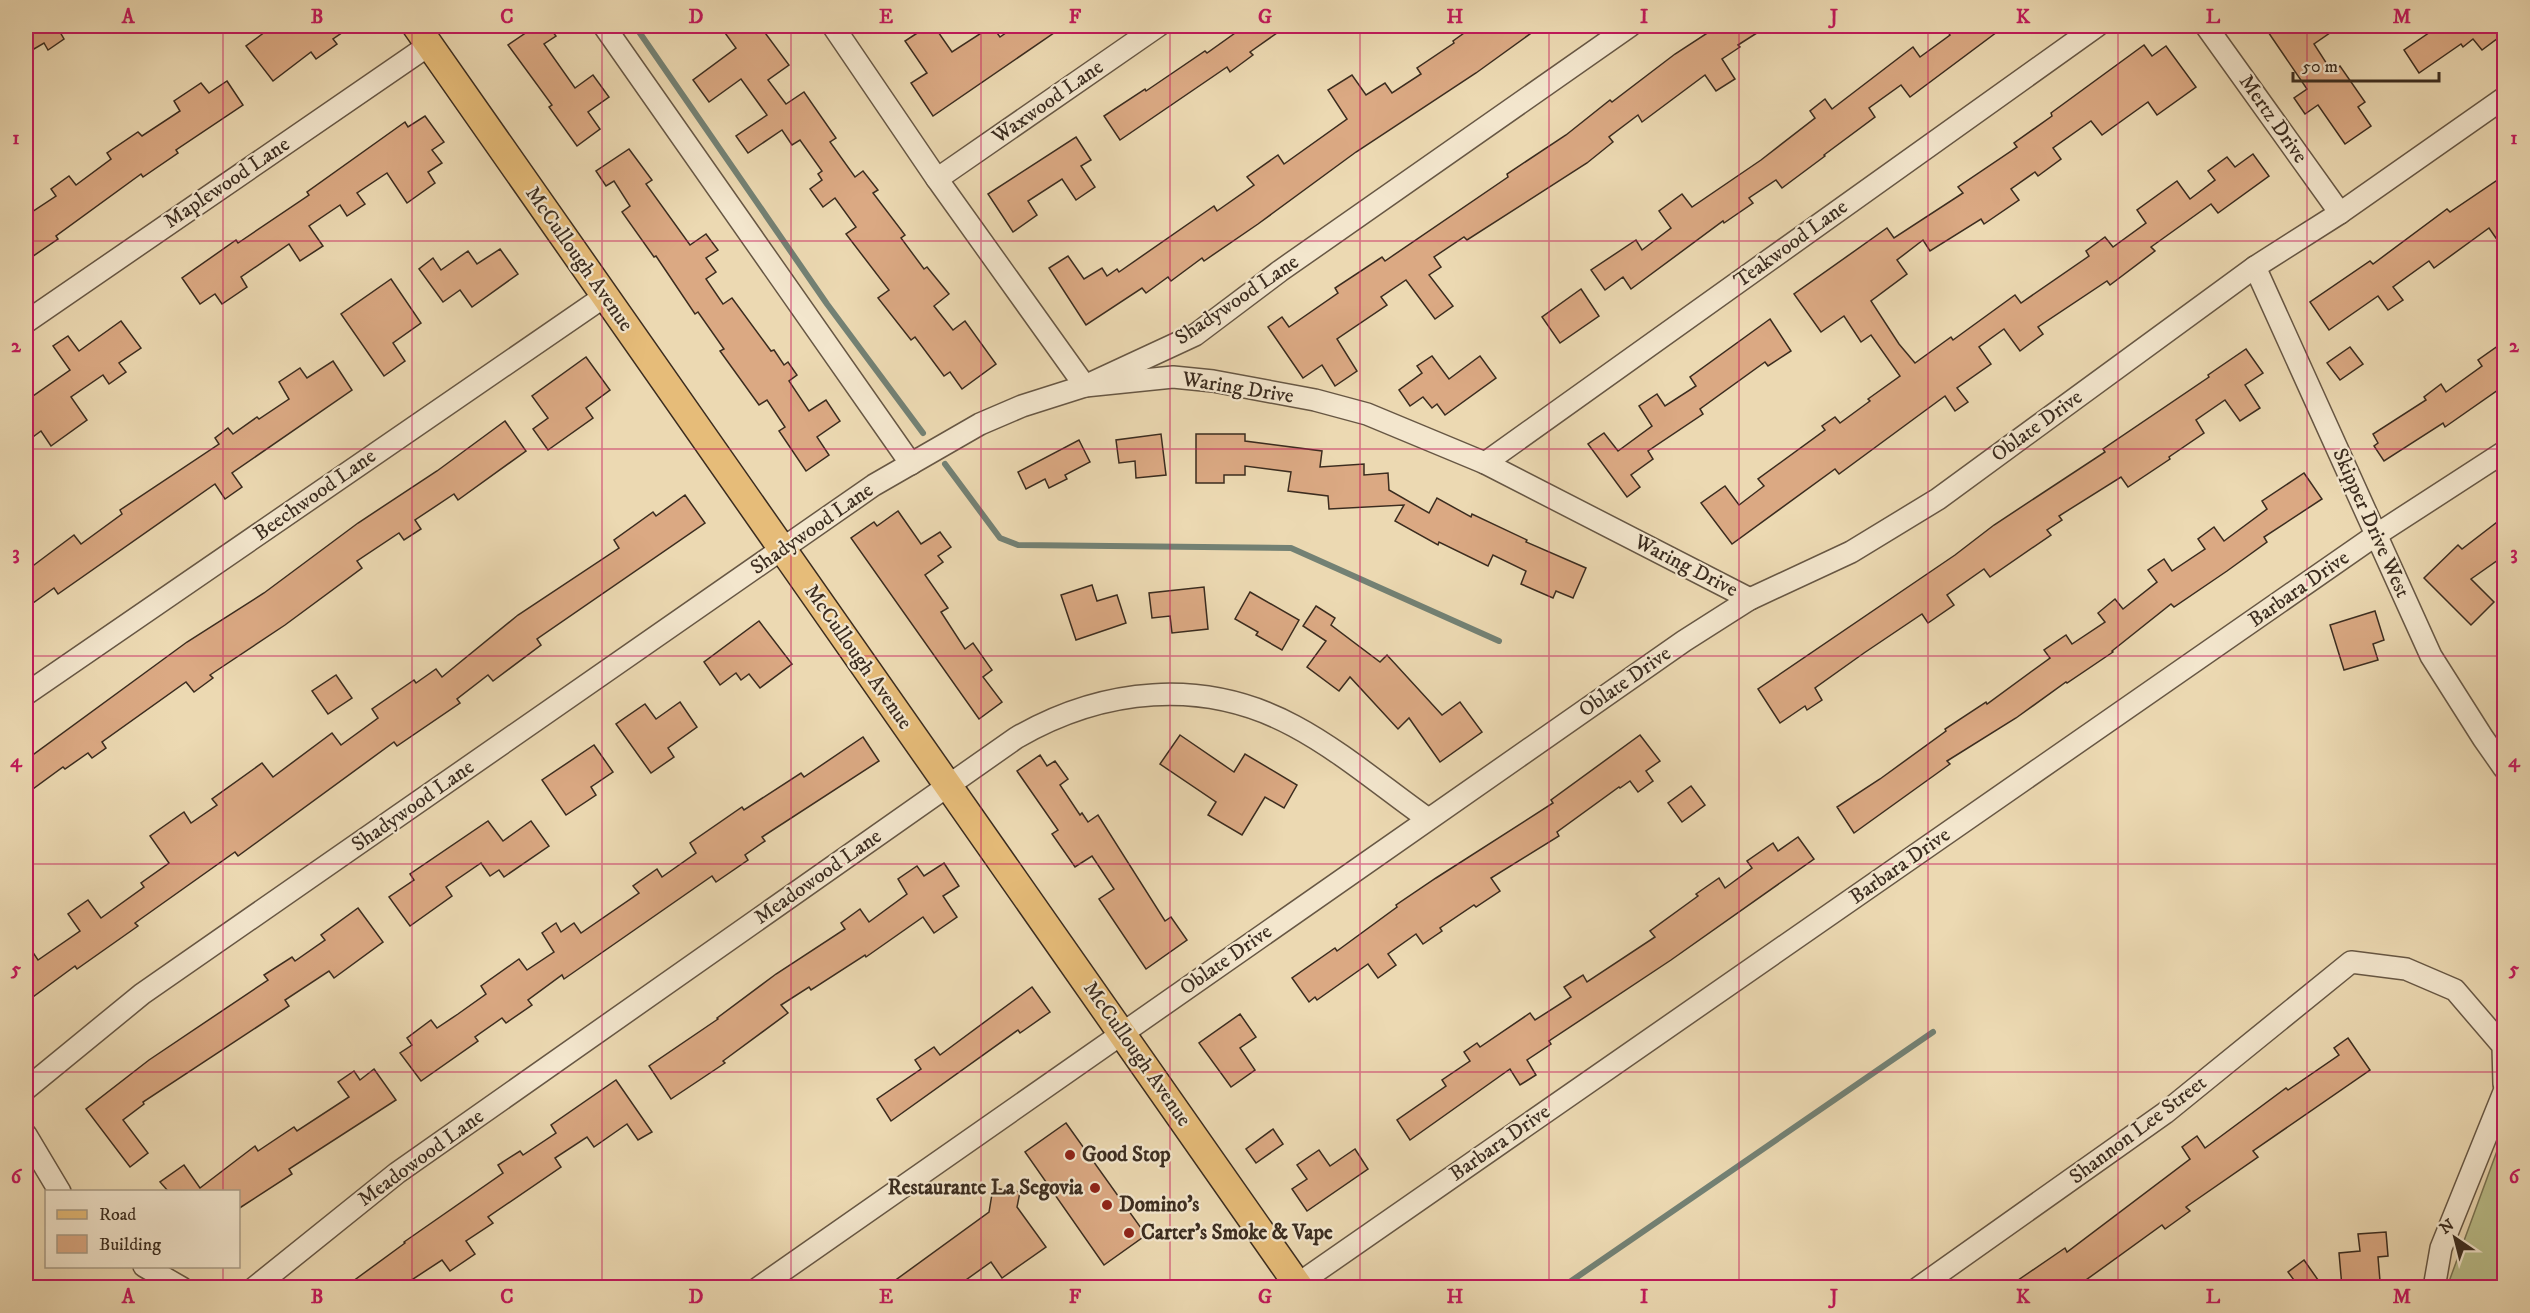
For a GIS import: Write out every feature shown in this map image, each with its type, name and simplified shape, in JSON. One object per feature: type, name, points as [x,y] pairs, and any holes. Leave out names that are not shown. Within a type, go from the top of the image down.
[{"type":"main road","name":"McCullough Avenue","points":[[423,35],[1299,1286]]},
{"type":"street","points":[[604,26],[911,464]]},
{"type":"street","points":[[833,26],[937,179],[1085,386]]},
{"type":"street","name":"Waxwood Lane","points":[[937,179],[1158,26]]},
{"type":"street","name":"Shadywood Lane","points":[[26,1089],[142,994],[874,485],[980,424],[1022,406],[1085,386],[1195,335],[1280,271],[1630,26]]},
{"type":"street","name":"Teakwood Lane","points":[[1485,463],[2097,26]]},
{"type":"street","name":"Mertz Drive","points":[[2206,26],[2340,213]]},
{"type":"street","name":"Maplewood Lane","points":[[26,322],[423,35]]},
{"type":"street","name":"Oblate Drive","points":[[758,1287],[1684,641],[1750,599],[1851,552],[1938,499],[2255,267],[2340,213],[2505,98]]},
{"type":"street","name":"Skipper Drive West","points":[[2255,267],[2431,656],[2483,738],[2505,768]]},
{"type":"street","name":"Beechwood Lane","points":[[26,694],[605,296]]},
{"type":"street","name":"Waring Drive","points":[[1085,386],[1173,376],[1315,400],[1367,414],[1485,463],[1750,599]]},
{"type":"street","name":"Barbara Drive","points":[[1299,1286],[2376,535],[2505,452]]},
{"type":"street","name":"Meadowood Lane","points":[[254,1287],[397,1173],[1016,738],[1067,712],[1124,698],[1182,695],[1239,704],[1293,725],[1318,740],[1428,819]]},
{"type":"street","name":"Shannon Lee Street","points":[[1918,1287],[2165,1113],[2350,962],[2406,969],[2455,990],[2503,1046],[2505,1084]]},
{"type":"street","points":[[2434,1287],[2441,1248],[2505,1092]]},
{"type":"street","points":[[26,1136],[59,1190]]},
{"type":"street","points":[[148,1268],[182,1287]]},
{"type":"green space","points":[[2504,1132],[2504,1287],[2447,1287]]},
{"type":"building","points":[[26,26],[70,26],[60,32],[64,39],[48,50],[44,43],[34,49],[26,37]]},
{"type":"building","points":[[273,26],[352,26],[333,39],[337,44],[316,59],[311,52],[273,81],[246,46]]},
{"type":"building","points":[[536,26],[548,26],[556,36],[544,44],[575,88],[593,75],[609,97],[588,112],[600,129],[577,146],[549,107],[552,105],[508,45]]},
{"type":"building","points":[[720,26],[760,26],[789,65],[768,80],[786,104],[804,92],[836,138],[830,142],[855,177],[863,171],[878,190],[873,193],[905,235],[901,238],[924,269],[927,267],[949,294],[934,306],[953,330],[965,321],[996,364],[962,389],[950,372],[944,376],[915,337],[911,340],[878,298],[889,290],[846,234],[856,227],[835,198],[823,207],[810,189],[822,180],[818,174],[822,171],[800,140],[792,145],[782,130],[748,153],[736,136],[767,115],[741,79],[709,102],[693,80],[736,48]]},
{"type":"building","points":[[928,26],[934,26],[952,52],[992,26],[1000,37],[1016,26],[1064,26],[933,116],[911,83],[927,73],[905,41]]},
{"type":"building","points":[[1245,26],[1287,26],[1250,52],[1253,55],[1230,72],[1227,67],[1120,140],[1104,116],[1205,51],[1207,53]]},
{"type":"building","points":[[1474,26],[1541,26],[1476,73],[1356,152],[1204,261],[1202,258],[1171,281],[1168,277],[1146,293],[1142,288],[1086,325],[1049,268],[1068,256],[1084,279],[1102,268],[1107,276],[1117,269],[1119,272],[1214,206],[1217,211],[1254,185],[1247,177],[1278,155],[1284,164],[1347,119],[1328,90],[1352,75],[1366,95],[1385,83],[1392,93],[1421,74],[1417,68],[1454,43],[1453,41]]},
{"type":"building","points":[[1718,26],[1768,26],[1738,45],[1740,47],[1722,59],[1735,79],[1716,91],[1705,75],[1642,122],[1638,115],[1609,137],[1613,142],[1587,163],[1467,240],[1464,237],[1434,257],[1441,267],[1429,275],[1453,306],[1435,319],[1406,280],[1381,297],[1387,305],[1337,339],[1357,371],[1335,386],[1322,365],[1303,378],[1268,327],[1282,317],[1289,327],[1338,293],[1335,288],[1382,257],[1385,261],[1508,177],[1507,174],[1566,135],[1610,100],[1612,102],[1675,54]]},
{"type":"building","points":[[1944,26],[2005,26],[1910,97],[1901,85],[1869,108],[1875,117],[1825,156],[1782,188],[1776,180],[1749,198],[1753,203],[1724,223],[1723,221],[1631,289],[1623,277],[1605,290],[1591,270],[1636,240],[1642,250],[1671,228],[1659,211],[1682,194],[1692,207],[1761,160],[1815,118],[1810,111],[1825,99],[1832,109],[1913,47],[1920,57],[1950,35]]},
{"type":"building","points":[[2264,26],[2340,26],[2314,44],[2332,72],[2340,66],[2365,102],[2358,107],[2371,126],[2345,144],[2318,105],[2305,114],[2294,98],[2307,89]]},
{"type":"building","points":[[2439,26],[2496,26],[2502,35],[2482,50],[2473,39],[2463,47],[2461,44],[2419,73],[2404,50]]},
{"type":"building","points":[[2144,45],[2152,56],[2166,46],[2196,87],[2157,115],[2148,102],[2102,135],[2091,121],[2053,148],[2061,159],[2038,176],[2035,172],[2011,189],[2019,200],[1984,224],[1981,219],[1930,251],[1923,240],[1897,260],[1907,274],[1871,301],[1899,344],[1915,363],[1951,337],[1953,340],[2015,295],[2021,303],[2089,256],[2086,251],[2105,237],[2113,247],[2146,223],[2137,210],[2177,181],[2190,199],[2215,180],[2208,171],[2227,157],[2235,167],[2253,154],[2269,176],[2218,213],[2211,204],[2151,247],[2155,251],[2110,285],[2107,281],[2038,327],[2043,334],[2020,351],[2004,329],[1979,347],[1991,364],[1957,388],[1968,402],[1955,411],[1945,396],[1839,474],[1835,469],[1732,544],[1701,503],[1725,486],[1739,505],[1764,486],[1758,479],[1825,430],[1822,426],[1835,417],[1840,423],[1900,376],[1871,335],[1861,342],[1844,316],[1821,332],[1794,294],[1887,228],[1894,238],[1963,193],[1958,187],[2017,147],[2014,143],[2052,116],[2051,113]]},
{"type":"building","points":[[227,81],[243,105],[176,150],[178,153],[143,177],[141,174],[56,236],[58,239],[26,261],[26,216],[56,196],[51,189],[69,176],[76,185],[111,159],[107,153],[138,132],[142,136],[180,111],[174,101],[201,83],[209,93]]},
{"type":"building","points":[[425,116],[444,142],[432,150],[442,163],[428,172],[435,183],[407,203],[387,173],[357,193],[365,204],[347,216],[340,205],[309,226],[323,246],[300,261],[289,244],[241,277],[247,287],[222,304],[215,294],[200,304],[182,278],[236,240],[238,243],[309,195],[307,192],[405,122],[408,127]]},
{"type":"building","points":[[1076,137],[1091,160],[1081,166],[1095,187],[1076,200],[1062,179],[1028,201],[1037,215],[1013,232],[988,194]]},
{"type":"building","points":[[629,149],[652,180],[646,184],[690,245],[706,234],[718,250],[706,258],[716,272],[706,279],[723,304],[732,298],[771,351],[774,350],[784,365],[788,362],[797,375],[789,381],[809,411],[826,400],[840,421],[817,437],[829,455],[806,471],[779,431],[785,427],[767,400],[759,405],[720,351],[724,349],[698,312],[695,314],[656,256],[654,257],[622,212],[630,206],[614,181],[606,186],[596,171]]},
{"type":"building","points":[[2505,175],[2505,251],[2489,228],[2434,268],[2429,261],[2393,287],[2403,300],[2388,310],[2378,296],[2329,330],[2310,302],[2370,261],[2373,264],[2447,209],[2450,212]]},
{"type":"building","points":[[500,249],[518,274],[472,307],[460,290],[443,302],[419,269],[433,258],[441,270],[468,251],[477,264]]},
{"type":"building","points":[[391,279],[421,323],[393,343],[405,361],[384,376],[341,314]]},
{"type":"building","points":[[1581,289],[1599,316],[1560,343],[1542,317]]},
{"type":"building","points":[[1770,319],[1791,351],[1768,366],[1765,362],[1700,409],[1703,414],[1648,451],[1653,459],[1631,475],[1640,487],[1627,497],[1588,444],[1604,433],[1618,451],[1652,426],[1639,406],[1657,394],[1665,406],[1696,386],[1690,377]]},
{"type":"building","points":[[121,321],[141,348],[119,363],[126,372],[109,384],[103,375],[71,397],[87,420],[51,446],[41,431],[26,442],[26,401],[70,370],[53,346],[68,336],[79,351]]},
{"type":"building","points":[[2505,341],[2505,385],[2445,427],[2443,423],[2384,461],[2374,446],[2378,443],[2373,434],[2426,400],[2424,397],[2441,384],[2446,392],[2482,366],[2478,360]]},
{"type":"building","points":[[2350,347],[2363,364],[2340,380],[2327,363]]},
{"type":"building","points":[[2246,349],[2263,373],[2245,385],[2260,408],[2240,421],[2225,400],[2196,420],[2204,433],[2169,457],[2170,459],[2128,487],[2121,477],[2059,516],[2062,520],[2047,530],[2051,535],[1990,577],[1984,569],[1947,595],[1954,605],[1928,623],[1922,614],[1864,653],[1815,688],[1822,700],[1807,710],[1805,706],[1780,723],[1758,689],[1955,555],[1994,525],[2105,452],[2103,449]]},
{"type":"building","points":[[1432,356],[1449,379],[1480,356],[1496,378],[1445,415],[1437,404],[1432,408],[1423,397],[1410,406],[1399,390],[1422,373],[1417,366]]},
{"type":"building","points":[[586,357],[610,390],[586,408],[593,418],[548,450],[533,429],[548,418],[532,396]]},
{"type":"building","points":[[333,361],[352,390],[232,473],[242,487],[225,499],[215,484],[58,594],[54,588],[26,608],[26,571],[74,535],[81,544],[122,514],[120,510],[219,444],[215,438],[228,428],[233,434],[289,399],[279,382],[300,368],[307,378]]},
{"type":"building","points":[[505,421],[526,451],[458,500],[454,494],[415,520],[421,529],[404,540],[399,533],[357,561],[362,568],[285,625],[210,675],[213,678],[194,692],[186,682],[102,742],[106,748],[92,758],[88,753],[65,769],[63,767],[26,794],[26,760],[187,642],[264,593],[358,523],[437,471]]},
{"type":"building","points":[[1161,434],[1166,475],[1136,478],[1135,461],[1119,463],[1116,440]]},
{"type":"building","points":[[1196,434],[1245,434],[1245,441],[1322,451],[1320,467],[1364,464],[1364,475],[1388,473],[1389,490],[1429,513],[1437,498],[1471,517],[1472,514],[1527,540],[1526,542],[1586,568],[1573,598],[1556,591],[1553,598],[1521,584],[1526,571],[1493,555],[1488,566],[1439,542],[1438,545],[1395,521],[1404,505],[1329,509],[1328,496],[1288,491],[1291,472],[1245,466],[1245,475],[1224,475],[1224,483],[1196,483]]},
{"type":"building","points":[[1079,440],[1090,462],[1065,475],[1067,479],[1049,488],[1045,479],[1026,489],[1018,472]]},
{"type":"building","points":[[2304,473],[2322,499],[2264,537],[2267,542],[2227,571],[2174,607],[2171,604],[2113,652],[2016,718],[1947,761],[1950,764],[1854,833],[1837,807],[1880,779],[1946,731],[1945,729],[1986,702],[1987,704],[2050,658],[2044,650],[2066,635],[2072,644],[2105,622],[2098,613],[2115,599],[2123,609],[2157,582],[2148,570],[2164,559],[2172,571],[2205,549],[2198,539],[2214,527],[2224,541],[2267,509],[2262,501]]},
{"type":"building","points":[[685,495],[705,523],[537,639],[541,645],[493,681],[488,675],[457,699],[460,703],[397,746],[394,742],[238,856],[235,852],[135,923],[138,926],[77,969],[75,966],[26,1002],[26,942],[38,960],[80,931],[68,914],[88,900],[101,918],[144,887],[141,883],[169,863],[150,836],[184,812],[191,823],[217,805],[212,799],[262,763],[273,777],[332,733],[341,745],[378,718],[372,709],[414,680],[416,683],[436,669],[442,677],[518,615],[619,548],[614,540],[653,512],[656,516]]},
{"type":"building","points":[[898,511],[921,544],[940,532],[951,547],[938,556],[943,562],[925,575],[948,608],[941,612],[965,649],[973,643],[992,670],[983,677],[1002,702],[979,719],[851,538],[874,522],[877,526]]},
{"type":"building","points":[[2505,516],[2505,555],[2471,579],[2494,602],[2471,625],[2424,578],[2458,545],[2462,549]]},
{"type":"building","points":[[1092,585],[1097,601],[1117,595],[1126,623],[1076,640],[1061,595]]},
{"type":"building","points":[[1204,587],[1208,629],[1172,633],[1170,616],[1152,618],[1149,593]]},
{"type":"building","points":[[1250,592],[1299,620],[1282,650],[1256,635],[1258,632],[1235,619]]},
{"type":"building","points":[[1316,606],[1335,618],[1331,625],[1380,662],[1387,655],[1442,715],[1460,702],[1482,732],[1440,762],[1409,718],[1398,729],[1350,677],[1339,691],[1307,667],[1326,641],[1303,626]]},
{"type":"building","points":[[2375,611],[2384,640],[2373,644],[2378,660],[2344,670],[2330,625]]},
{"type":"building","points":[[759,621],[792,664],[760,688],[749,674],[741,680],[736,673],[720,685],[704,662]]},
{"type":"building","points":[[336,675],[352,698],[328,714],[312,691]]},
{"type":"building","points":[[680,702],[697,727],[668,748],[674,757],[651,773],[616,724],[645,704],[656,719]]},
{"type":"building","points":[[1180,735],[1234,772],[1245,754],[1297,785],[1284,808],[1265,797],[1242,835],[1208,815],[1216,802],[1160,764]]},
{"type":"building","points":[[1640,735],[1660,761],[1646,771],[1653,781],[1638,792],[1630,781],[1619,787],[1557,832],[1559,836],[1491,878],[1500,891],[1440,928],[1442,931],[1423,944],[1416,934],[1388,954],[1396,965],[1378,978],[1368,964],[1317,1000],[1315,997],[1309,1002],[1292,978],[1335,948],[1337,951],[1397,907],[1396,905],[1436,878],[1553,803],[1551,800]]},
{"type":"building","points":[[863,737],[879,761],[762,837],[765,841],[745,855],[748,860],[716,882],[712,876],[564,979],[562,975],[528,1000],[532,1005],[506,1023],[502,1018],[475,1037],[478,1041],[421,1081],[400,1053],[412,1045],[407,1038],[431,1020],[437,1028],[458,1014],[486,994],[481,986],[519,959],[527,970],[554,952],[542,933],[556,923],[561,932],[574,923],[581,933],[639,893],[633,886],[657,869],[662,877],[696,853],[690,843],[742,807],[744,810],[801,773],[804,777]]},
{"type":"building","points":[[594,745],[613,772],[591,787],[596,795],[566,815],[542,780]]},
{"type":"building","points":[[1040,755],[1047,766],[1055,761],[1068,779],[1060,785],[1080,815],[1082,813],[1088,822],[1098,815],[1165,921],[1171,917],[1187,940],[1146,969],[1099,899],[1114,889],[1092,856],[1075,867],[1052,834],[1058,830],[1017,771]]},
{"type":"building","points":[[1691,786],[1705,805],[1682,822],[1668,803]]},
{"type":"building","points":[[488,821],[503,841],[531,821],[549,846],[504,877],[499,870],[490,876],[481,863],[446,887],[452,896],[410,926],[389,897],[414,880],[410,874]]},
{"type":"building","points":[[1798,837],[1814,859],[1671,960],[1549,1041],[1551,1044],[1527,1060],[1536,1075],[1520,1085],[1510,1069],[1410,1140],[1397,1120],[1446,1086],[1442,1080],[1470,1061],[1464,1052],[1477,1043],[1480,1047],[1530,1013],[1535,1020],[1571,997],[1564,987],[1583,975],[1587,982],[1655,937],[1650,931],[1698,896],[1696,894],[1719,878],[1725,888],[1752,868],[1747,861],[1773,843],[1778,851]]},
{"type":"building","points":[[944,863],[959,886],[943,896],[957,917],[934,933],[923,917],[866,957],[865,955],[811,990],[809,987],[781,1005],[788,1013],[723,1061],[725,1063],[671,1099],[649,1066],[718,1019],[776,974],[845,929],[841,923],[860,909],[869,922],[907,894],[898,879],[917,866],[924,876]]},
{"type":"building","points":[[358,908],[383,942],[334,978],[329,971],[285,1000],[289,1006],[143,1102],[144,1104],[123,1120],[148,1153],[130,1167],[86,1109],[149,1060],[268,980],[264,975],[292,957],[295,961],[325,940],[321,935]]},
{"type":"building","points":[[1032,987],[1050,1012],[1020,1033],[1018,1030],[891,1121],[877,1099],[921,1069],[915,1060],[934,1047],[940,1055]]},
{"type":"building","points":[[1240,1014],[1256,1037],[1240,1048],[1255,1070],[1231,1087],[1199,1043]]},
{"type":"building","points":[[2348,1038],[2370,1070],[2253,1151],[2258,1157],[2186,1207],[2190,1211],[2165,1229],[2162,1225],[2086,1280],[2091,1287],[2008,1287],[2065,1248],[2067,1252],[2190,1159],[2182,1147],[2197,1136],[2205,1148],[2286,1088],[2288,1090],[2339,1055],[2334,1048]]},
{"type":"building","points":[[374,1069],[396,1100],[289,1169],[292,1174],[240,1208],[240,1190],[167,1190],[160,1182],[184,1165],[200,1188],[255,1146],[258,1151],[294,1127],[297,1131],[349,1097],[338,1082],[354,1071],[360,1080]]},
{"type":"building","points":[[616,1080],[652,1132],[638,1140],[627,1124],[594,1147],[587,1137],[555,1158],[561,1167],[488,1217],[493,1223],[466,1241],[475,1254],[450,1271],[442,1260],[401,1287],[345,1287],[404,1242],[503,1173],[498,1165],[520,1151],[523,1155],[556,1133],[551,1125]]},
{"type":"building","points":[[1066,1123],[1146,1235],[1104,1265],[1025,1152]]},
{"type":"building","points":[[1273,1129],[1283,1144],[1256,1163],[1246,1149]]},
{"type":"building","points":[[1355,1149],[1368,1169],[1307,1211],[1292,1189],[1307,1179],[1297,1165],[1319,1150],[1330,1166]]},
{"type":"building","points":[[993,1188],[1020,1192],[1017,1207],[1046,1247],[1002,1278],[991,1262],[956,1287],[886,1287],[989,1212]]},
{"type":"building","points":[[2386,1232],[2388,1256],[2378,1257],[2380,1281],[2364,1283],[2365,1287],[2342,1287],[2339,1253],[2360,1251],[2358,1234]]},
{"type":"building","points":[[2304,1260],[2323,1287],[2299,1287],[2288,1272]]},
{"type":"waterway","points":[[635,26],[827,304],[923,433]]},
{"type":"waterway","points":[[945,464],[1000,538],[1018,545],[1291,548],[1499,641]]},
{"type":"waterway","points":[[1561,1288],[1933,1032]]},
{"type":"place","name":"Good Stop","points":[[1070,1155]]},
{"type":"place","name":"Restaurante La Segovia","points":[[1095,1188]]},
{"type":"place","name":"Domino's","points":[[1107,1205]]},
{"type":"place","name":"Carter's Smoke & Vape","points":[[1129,1233]]}]
